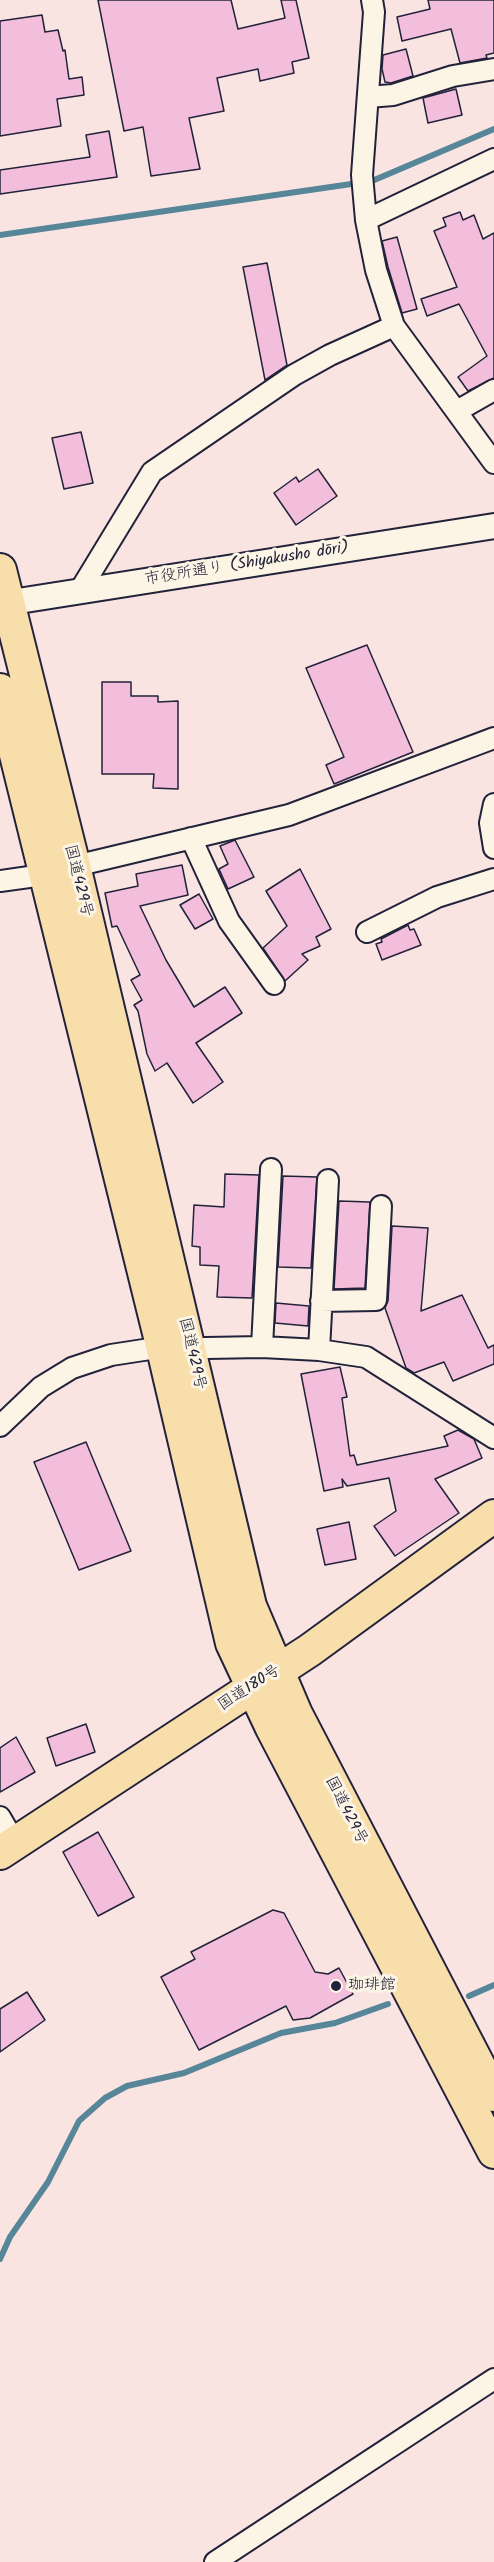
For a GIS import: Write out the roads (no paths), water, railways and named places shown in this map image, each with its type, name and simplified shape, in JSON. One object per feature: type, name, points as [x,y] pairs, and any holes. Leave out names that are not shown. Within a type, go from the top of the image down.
[{"type":"highway","name":"国道429号","points":[[0,570],[4,603],[74,866],[176,1348],[232,1643],[296,1714],[494,2096]]},
{"type":"highway","name":"国道429号","points":[[0,690],[44,873],[176,1348]]},
{"type":"highway","name":"国道180号","points":[[5,1838],[265,1680],[310,1650],[494,1516]]},
{"type":"highway","name":"国道429号","points":[[265,1680],[356,1891],[494,2152]]},
{"type":"street","points":[[372,0],[374,12],[362,183],[366,220],[376,270],[394,326],[494,463]]},
{"type":"street","points":[[368,97],[393,94],[453,76],[494,69]]},
{"type":"street","points":[[366,220],[494,159]]},
{"type":"street","points":[[79,592],[152,472],[294,375],[330,355],[394,326]]},
{"type":"street","points":[[457,411],[494,390]]},
{"type":"street","name":"市役所通り (Shiyakusho dōri)","points":[[4,603],[494,526]]},
{"type":"street","points":[[0,881],[44,873],[289,816],[494,738]]},
{"type":"street","points":[[494,804],[490,823],[494,849]]},
{"type":"street","points":[[190,838],[229,921],[274,984]]},
{"type":"street","points":[[367,932],[437,897],[494,879]]},
{"type":"street","points":[[262,1347],[271,1169]]},
{"type":"street","points":[[319,1350],[328,1180]]},
{"type":"street","points":[[321,1301],[376,1300],[381,1206]]},
{"type":"street","points":[[0,1426],[41,1387],[72,1368],[111,1355],[176,1348],[262,1347],[319,1350],[366,1357],[494,1438]]},
{"type":"street","points":[[215,2562],[494,2379]]},
{"type":"waterway","points":[[0,235],[372,181],[494,129]]},
{"type":"waterway","points":[[469,1996],[494,1985]]},
{"type":"waterway","points":[[0,2259],[10,2237],[48,2182],[79,2121],[105,2098],[127,2086],[184,2073],[281,2033],[335,2023],[388,2004]]},
{"type":"place","name":"珈琲館","points":[[336,1986]]}]
